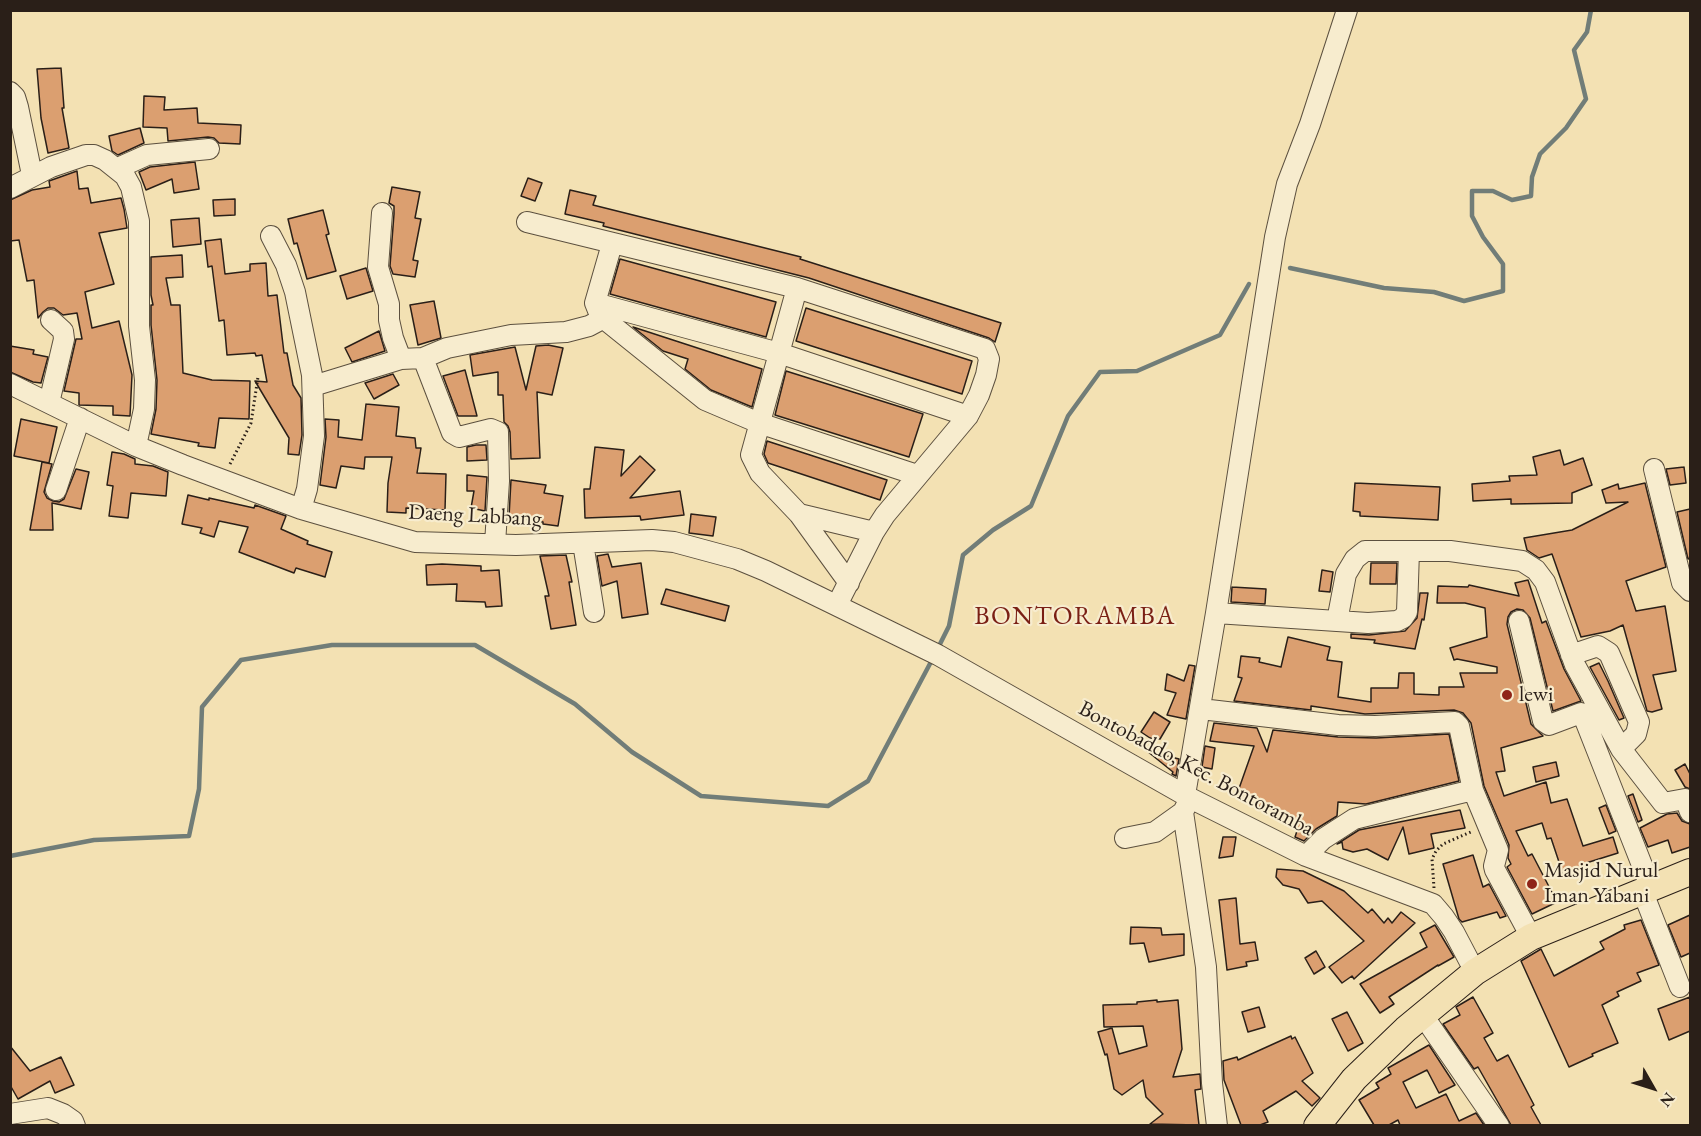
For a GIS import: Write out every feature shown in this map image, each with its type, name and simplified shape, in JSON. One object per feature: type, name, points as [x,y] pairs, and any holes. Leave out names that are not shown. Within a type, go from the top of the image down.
[{"type":"main road","points":[[1317,1125],[1354,1079],[1422,1014],[1475,972],[1531,937],[1690,872]]},
{"type":"street","points":[[1217,1125],[1212,1083],[1206,967],[1186,802],[1275,237],[1287,184],[1310,124],[1347,10]]},
{"type":"street","points":[[10,92],[15,97],[18,106],[32,175]]},
{"type":"street","points":[[117,168],[147,155],[209,149]]},
{"type":"street","points":[[10,188],[32,175],[86,155],[94,155],[117,168],[132,187],[139,221],[139,326],[146,380],[144,409],[136,446]]},
{"type":"street","points":[[382,213],[378,267],[389,304],[389,320],[393,338],[401,359]]},
{"type":"street","points":[[526,222],[797,288],[986,349],[988,359],[986,375],[968,416],[917,475],[874,532],[837,605]]},
{"type":"street","points":[[271,236],[286,265],[295,292],[309,355],[313,386],[314,435],[307,489],[301,509]]},
{"type":"street","points":[[313,386],[401,359],[423,358],[447,348],[511,335],[566,332],[589,326],[600,311],[612,244]]},
{"type":"street","points":[[797,288],[751,455],[760,473],[799,514],[849,583]]},
{"type":"street","points":[[600,311],[779,353],[968,416]]},
{"type":"street","points":[[600,311],[705,400],[759,423],[917,475]]},
{"type":"street","points":[[49,403],[64,339],[63,331],[51,320]]},
{"type":"street","points":[[423,358],[452,433],[459,437],[491,429],[498,432],[500,482],[495,544]]},
{"type":"street","name":"Daeng Labbang","points":[[10,384],[136,446],[223,480],[301,509],[415,542],[495,544],[652,540],[674,542],[702,548],[766,571],[910,641]]},
{"type":"street","points":[[56,490],[80,418]]},
{"type":"street","points":[[1653,469],[1682,583],[1690,591]]},
{"type":"street","points":[[799,514],[874,532]]},
{"type":"street","points":[[583,543],[594,612]]},
{"type":"street","points":[[1337,621],[1346,574],[1355,559],[1365,551],[1450,551],[1522,561],[1536,570],[1545,582],[1571,655],[1621,749],[1663,803],[1685,799],[1690,812]]},
{"type":"street","points":[[1216,613],[1368,623],[1397,621],[1407,612],[1409,551]]},
{"type":"street","points":[[1520,621],[1544,723],[1549,725],[1581,713],[1583,715],[1647,889],[1680,987]]},
{"type":"street","name":"Bontobaddo, Kec. Bontoramba","points":[[910,641],[938,655],[1186,802],[1314,848],[1433,904],[1454,932],[1475,972]]},
{"type":"street","points":[[1571,655],[1598,646],[1609,653],[1639,722],[1636,734],[1621,749]]},
{"type":"street","points":[[1200,709],[1338,725],[1375,726],[1455,722],[1460,726],[1473,790],[1498,850],[1495,870],[1531,937]]},
{"type":"street","points":[[1314,848],[1344,825],[1364,816],[1406,808],[1473,790]]},
{"type":"street","points":[[1125,838],[1155,832],[1186,802]]},
{"type":"street","points":[[1422,1014],[1499,1125]]},
{"type":"street","points":[[10,1114],[48,1108],[63,1114],[75,1125]]},
{"type":"path","points":[[223,480],[250,423],[258,377]]},
{"type":"path","points":[[1433,881],[1432,859],[1443,844],[1489,826]]},
{"type":"building","points":[[61,68],[64,108],[62,108],[69,148],[48,153],[41,118],[37,69]]},
{"type":"building","points":[[144,96],[165,97],[164,110],[197,108],[198,123],[241,125],[240,144],[219,143],[214,138],[208,137],[168,141],[167,128],[143,127]]},
{"type":"building","points":[[140,128],[144,143],[118,155],[112,151],[109,136]]},
{"type":"building","points":[[195,162],[199,189],[174,193],[172,179],[146,190],[139,172],[150,167]]},
{"type":"building","points":[[77,171],[79,189],[88,188],[91,203],[121,198],[124,209],[127,228],[99,233],[114,284],[85,292],[92,328],[119,321],[132,375],[130,416],[113,415],[113,406],[79,405],[79,393],[64,391],[76,339],[82,339],[77,313],[63,315],[54,308],[48,308],[38,318],[34,280],[27,281],[19,240],[10,241],[10,200],[32,190],[50,187],[49,181]]},
{"type":"building","points":[[528,178],[542,183],[535,201],[521,196]]},
{"type":"building","points":[[392,187],[420,192],[415,218],[421,219],[413,260],[418,261],[415,277],[393,274],[390,266],[394,214],[394,206],[389,203]]},
{"type":"building","points":[[570,190],[596,196],[593,205],[801,257],[800,259],[1001,323],[995,342],[989,338],[809,278],[603,226],[604,223],[565,214]]},
{"type":"building","points":[[235,199],[235,215],[214,216],[213,200]]},
{"type":"building","points":[[323,210],[329,234],[326,235],[336,271],[307,279],[297,243],[294,244],[288,219]]},
{"type":"building","points":[[199,218],[201,244],[173,247],[171,220]]},
{"type":"building","points":[[221,239],[225,274],[250,271],[250,264],[266,263],[268,296],[277,295],[284,353],[287,353],[293,385],[301,398],[302,435],[299,455],[288,454],[289,438],[255,381],[267,382],[262,355],[256,356],[255,353],[227,355],[224,320],[219,321],[212,266],[208,267],[205,241]]},
{"type":"building","points":[[182,255],[183,277],[166,278],[171,305],[180,305],[183,373],[212,380],[250,381],[249,419],[219,418],[215,448],[151,434],[156,409],[157,380],[151,325],[151,305],[153,305],[151,257]]},
{"type":"building","points":[[620,259],[776,302],[766,337],[610,294]]},
{"type":"building","points":[[366,268],[373,291],[347,299],[340,276]]},
{"type":"building","points":[[434,301],[441,338],[418,345],[410,305]]},
{"type":"building","points":[[806,308],[972,361],[962,394],[796,341]]},
{"type":"building","points":[[633,327],[762,369],[752,407],[711,390],[685,369],[688,359],[663,351]]},
{"type":"building","points":[[379,331],[385,351],[352,362],[345,348]]},
{"type":"building","points":[[548,345],[563,348],[552,395],[537,392],[540,458],[511,459],[510,432],[504,422],[503,395],[498,395],[498,372],[473,376],[470,355],[515,347],[526,390],[536,346]]},
{"type":"building","points":[[10,346],[34,350],[33,354],[48,357],[41,383],[10,372]]},
{"type":"building","points":[[465,370],[477,416],[458,416],[443,376]]},
{"type":"building","points":[[786,371],[923,414],[909,457],[775,415]]},
{"type":"building","points":[[393,374],[399,385],[374,399],[365,383]]},
{"type":"building","points":[[366,404],[399,407],[396,436],[415,438],[416,448],[421,448],[417,473],[446,474],[445,510],[406,508],[406,513],[387,512],[392,457],[365,457],[364,469],[341,466],[336,488],[320,485],[326,437],[325,419],[339,420],[338,437],[362,440]]},
{"type":"building","points":[[21,419],[57,427],[49,463],[14,456]]},
{"type":"building","points":[[767,441],[887,480],[880,500],[768,463],[764,454]]},
{"type":"building","points":[[486,445],[487,460],[467,461],[467,447]]},
{"type":"building","points":[[595,447],[624,450],[621,476],[640,456],[655,470],[630,498],[680,491],[684,515],[641,520],[640,516],[585,518],[584,489],[590,489]]},
{"type":"building","points":[[1560,450],[1564,465],[1583,458],[1592,485],[1572,493],[1572,503],[1511,504],[1511,499],[1473,501],[1472,484],[1510,481],[1509,476],[1537,475],[1533,457]]},
{"type":"building","points":[[112,452],[135,459],[135,464],[153,466],[168,472],[166,496],[131,493],[128,518],[109,516],[113,486],[107,485]]},
{"type":"building","points":[[42,462],[52,464],[44,492],[47,498],[53,501],[59,502],[64,499],[76,469],[89,472],[81,509],[52,503],[53,530],[30,530]]},
{"type":"building","points":[[1684,467],[1686,483],[1670,485],[1666,469]]},
{"type":"building","points":[[467,475],[487,477],[485,511],[471,508],[474,491],[467,491]]},
{"type":"building","points":[[511,480],[546,485],[544,493],[563,496],[558,526],[509,517]]},
{"type":"building","points":[[1355,483],[1440,487],[1438,520],[1360,516],[1360,512],[1353,511]]},
{"type":"building","points":[[1645,483],[1666,567],[1626,581],[1636,611],[1665,606],[1676,671],[1653,675],[1662,709],[1652,712],[1647,711],[1623,625],[1610,631],[1581,637],[1552,554],[1539,558],[1527,550],[1524,538],[1572,530],[1628,502],[1606,503],[1602,490],[1618,484],[1619,489]]},
{"type":"building","points":[[188,495],[254,508],[255,505],[286,516],[281,529],[308,541],[307,544],[332,552],[325,577],[296,568],[294,573],[239,552],[248,527],[219,521],[214,537],[200,533],[202,528],[182,524]]},
{"type":"building","points":[[1690,509],[1690,558],[1688,559],[1677,512]]},
{"type":"building","points":[[691,514],[716,517],[713,536],[689,533]]},
{"type":"building","points":[[608,554],[612,567],[641,563],[648,614],[622,618],[617,581],[602,586],[597,556]]},
{"type":"building","points":[[566,555],[572,582],[569,582],[576,625],[551,629],[545,596],[549,596],[540,556]]},
{"type":"building","points":[[1371,563],[1397,563],[1396,584],[1370,584]]},
{"type":"building","points":[[426,565],[481,566],[481,571],[499,570],[502,606],[486,607],[485,602],[456,601],[457,584],[427,585]]},
{"type":"building","points":[[1322,570],[1333,572],[1330,592],[1319,591]]},
{"type":"building","points":[[1528,580],[1542,623],[1546,621],[1564,669],[1581,701],[1553,711],[1530,618],[1523,610],[1517,609],[1511,612],[1507,624],[1531,724],[1543,736],[1501,748],[1505,771],[1496,772],[1504,796],[1546,782],[1551,803],[1567,799],[1583,846],[1613,837],[1618,853],[1586,863],[1587,866],[1563,874],[1551,838],[1547,839],[1542,823],[1516,831],[1528,856],[1532,854],[1557,902],[1532,914],[1507,867],[1511,864],[1508,858],[1509,845],[1484,786],[1471,723],[1463,713],[1454,710],[1365,714],[1311,706],[1311,710],[1234,701],[1242,678],[1238,677],[1241,656],[1260,658],[1259,662],[1281,667],[1288,637],[1330,647],[1327,660],[1342,662],[1338,697],[1371,702],[1371,688],[1398,688],[1399,673],[1414,673],[1414,694],[1439,695],[1439,687],[1464,687],[1460,673],[1497,673],[1497,667],[1454,660],[1450,648],[1487,637],[1485,608],[1465,603],[1437,603],[1438,586],[1468,587],[1469,585],[1519,596],[1515,583]]},
{"type":"building","points":[[1232,587],[1266,589],[1265,604],[1231,602]]},
{"type":"building","points":[[666,589],[729,606],[725,621],[661,604]]},
{"type":"building","points":[[1420,593],[1428,593],[1424,620],[1422,619],[1415,649],[1374,643],[1375,640],[1351,638],[1351,634],[1369,635],[1405,631],[1417,618]]},
{"type":"building","points":[[1599,663],[1624,718],[1619,720],[1590,667]]},
{"type":"building","points":[[1189,665],[1195,666],[1186,719],[1167,715],[1176,693],[1165,690],[1167,674],[1184,681]]},
{"type":"building","points":[[1154,712],[1170,722],[1160,739],[1150,738],[1141,732]]},
{"type":"building","points":[[1214,723],[1257,728],[1267,752],[1273,730],[1338,737],[1376,738],[1449,734],[1459,781],[1366,804],[1338,802],[1337,816],[1316,829],[1304,841],[1295,837],[1296,823],[1267,807],[1265,809],[1236,797],[1254,746],[1210,741]]},
{"type":"building","points":[[1205,746],[1215,748],[1212,769],[1202,767]]},
{"type":"building","points":[[1147,751],[1179,759],[1176,776],[1172,774],[1173,772]]},
{"type":"building","points":[[1556,762],[1559,776],[1536,782],[1533,767]]},
{"type":"building","points":[[1685,764],[1690,774],[1690,789],[1685,787],[1675,770]]},
{"type":"building","points":[[1633,794],[1642,820],[1638,822],[1628,796]]},
{"type":"building","points":[[1606,805],[1616,831],[1609,834],[1599,808]]},
{"type":"building","points":[[1460,810],[1465,828],[1431,834],[1434,848],[1409,854],[1403,827],[1388,860],[1367,849],[1353,852],[1343,849],[1342,842],[1337,844],[1359,830]]},
{"type":"building","points":[[1677,813],[1682,821],[1690,824],[1690,847],[1672,853],[1668,840],[1648,847],[1640,828],[1667,814]]},
{"type":"building","points":[[1223,837],[1236,837],[1233,856],[1219,858]]},
{"type":"building","points":[[1473,855],[1483,887],[1489,884],[1506,916],[1500,918],[1497,912],[1462,922],[1459,919],[1443,864]]},
{"type":"building","points":[[1277,869],[1303,871],[1344,891],[1368,913],[1372,909],[1384,923],[1388,918],[1392,923],[1401,912],[1415,923],[1354,979],[1352,976],[1342,983],[1329,967],[1364,941],[1322,901],[1308,903],[1299,889],[1283,885],[1276,877]]},
{"type":"building","points":[[1236,898],[1240,944],[1255,942],[1258,960],[1246,962],[1247,966],[1227,970],[1219,900]]},
{"type":"building","points":[[1690,915],[1690,953],[1681,957],[1668,925]]},
{"type":"building","points":[[1641,920],[1659,965],[1637,973],[1641,981],[1617,992],[1619,996],[1602,1005],[1618,1043],[1569,1067],[1521,961],[1541,949],[1554,976],[1604,949],[1600,942],[1625,929],[1624,925]]},
{"type":"building","points":[[1435,925],[1454,957],[1389,997],[1394,1004],[1380,1013],[1360,984],[1427,947],[1420,933]]},
{"type":"building","points":[[1131,927],[1161,928],[1162,935],[1184,934],[1184,955],[1149,962],[1144,943],[1130,944]]},
{"type":"building","points":[[1316,951],[1325,967],[1314,974],[1305,958]]},
{"type":"building","points":[[1473,997],[1493,1033],[1484,1038],[1497,1061],[1508,1055],[1534,1105],[1531,1107],[1541,1125],[1511,1125],[1478,1067],[1474,1069],[1443,1024],[1460,1015],[1456,1007]]},
{"type":"building","points":[[1690,997],[1690,1031],[1669,1040],[1658,1009]]},
{"type":"building","points":[[1157,1000],[1157,1002],[1178,1000],[1182,1049],[1173,1077],[1200,1074],[1201,1089],[1195,1090],[1199,1125],[1150,1124],[1163,1114],[1146,1097],[1143,1080],[1122,1095],[1114,1089],[1107,1054],[1105,1055],[1098,1032],[1112,1028],[1119,1054],[1147,1046],[1143,1026],[1104,1027],[1103,1005],[1137,1004],[1137,1002]]},
{"type":"building","points":[[1259,1007],[1265,1027],[1248,1032],[1242,1012]]},
{"type":"building","points":[[1347,1012],[1363,1043],[1348,1051],[1332,1019]]},
{"type":"building","points":[[1291,1036],[1292,1039],[1295,1037],[1313,1073],[1302,1081],[1320,1098],[1312,1106],[1296,1091],[1263,1111],[1268,1122],[1260,1125],[1241,1125],[1224,1080],[1223,1061],[1237,1057],[1238,1060]]},
{"type":"building","points":[[1429,1045],[1455,1085],[1439,1093],[1427,1070],[1403,1082],[1416,1108],[1446,1094],[1459,1121],[1476,1113],[1484,1125],[1400,1125],[1398,1120],[1389,1125],[1374,1125],[1359,1100],[1379,1088],[1376,1083],[1391,1074],[1388,1068]]},
{"type":"building","points":[[10,1046],[30,1071],[61,1057],[74,1085],[55,1093],[50,1081],[18,1099],[10,1085]]},
{"type":"waterway","points":[[1290,268],[1384,288],[1434,292],[1464,301],[1503,291],[1503,264],[1483,237],[1472,216],[1472,191],[1493,191],[1512,200],[1531,196],[1532,177],[1540,154],[1566,128],[1586,99],[1574,50],[1587,32],[1591,10]]},
{"type":"waterway","points":[[938,648],[949,626],[963,555],[993,530],[1031,506],[1068,416],[1100,372],[1137,371],[1220,335],[1249,284]]},
{"type":"waterway","points":[[10,856],[94,840],[189,836],[199,789],[202,707],[241,660],[332,645],[475,645],[575,704],[632,752],[701,796],[828,806],[868,781],[933,658]]},
{"type":"place","name":"lewi","points":[[1507,695]]},
{"type":"place","name":"Masjid Nurul Iman Yabani","points":[[1532,884]]},
{"type":"district","name":"BONTORAMBA","points":[[1075,617]]}]
